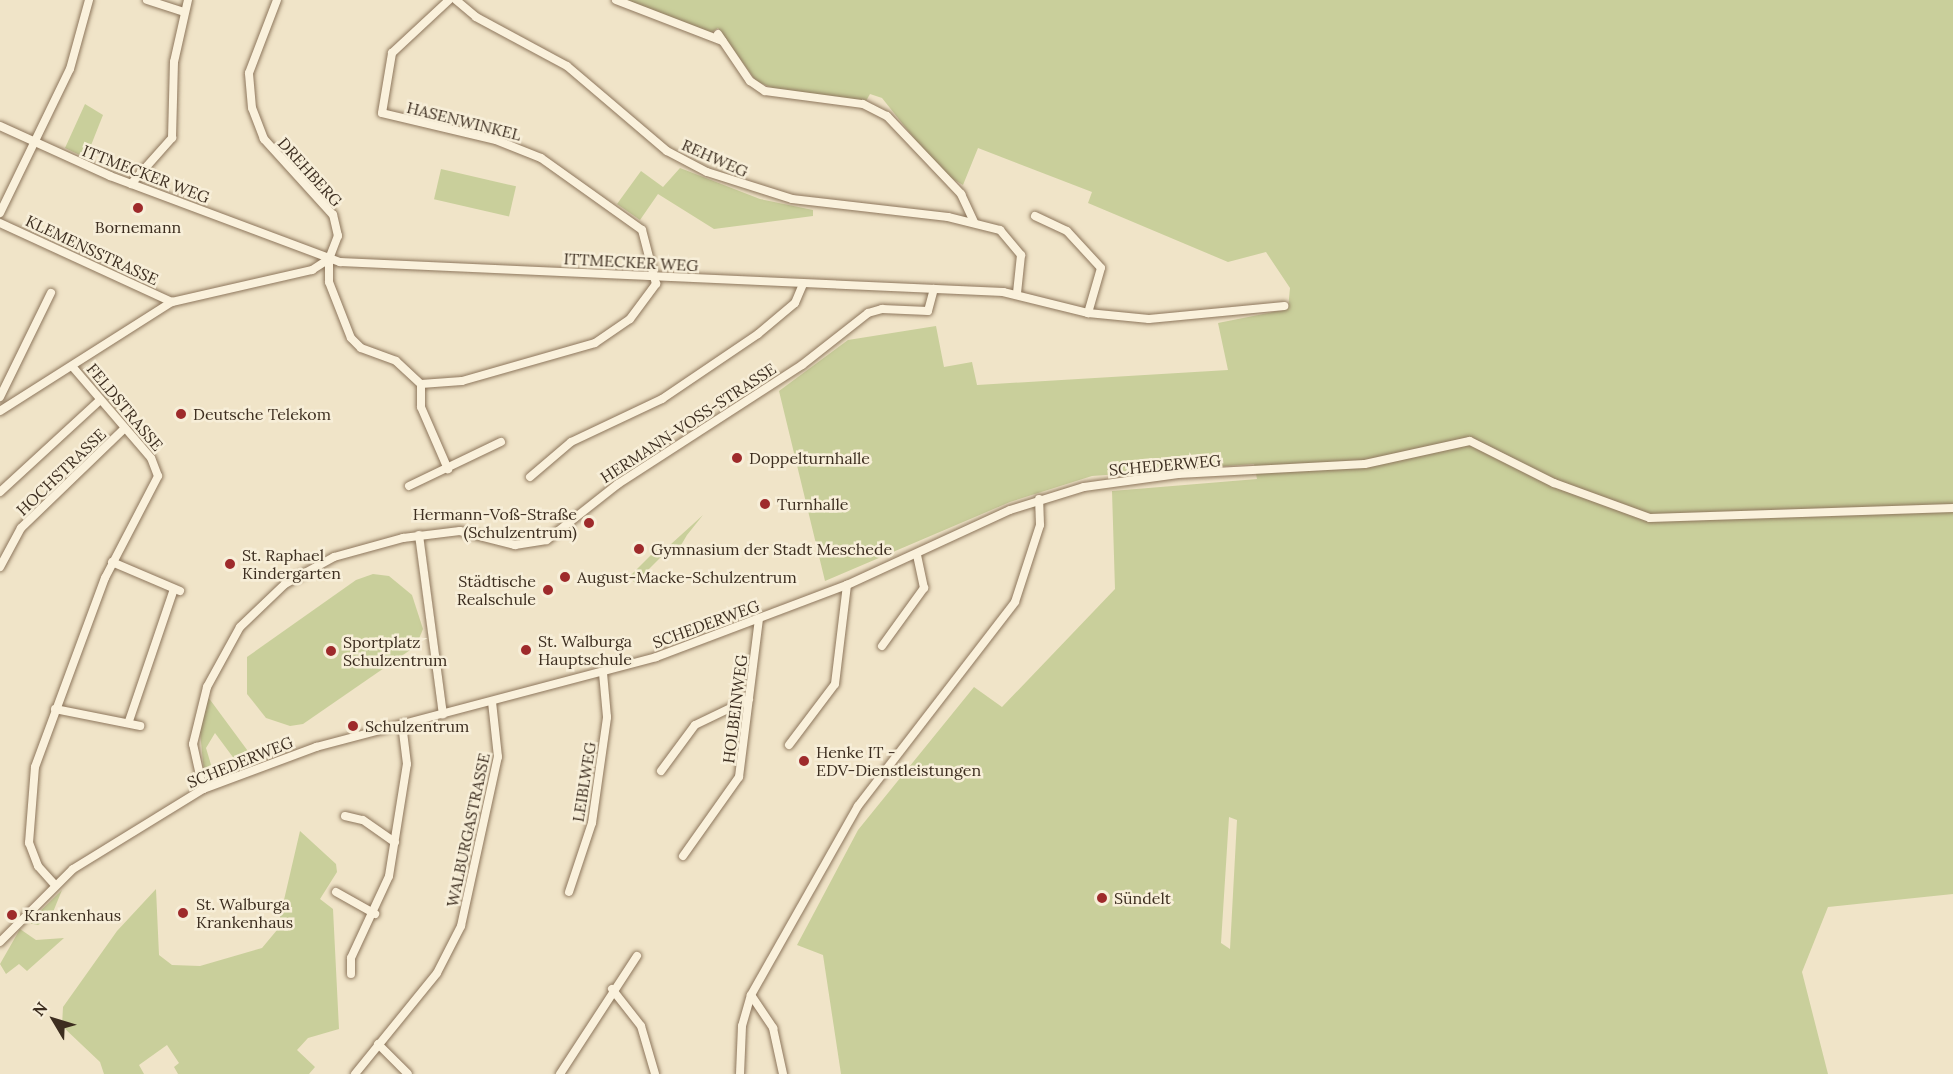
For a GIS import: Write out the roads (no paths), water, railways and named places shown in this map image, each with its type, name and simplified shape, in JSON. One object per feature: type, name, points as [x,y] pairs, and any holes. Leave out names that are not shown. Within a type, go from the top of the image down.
[{"type":"street","points":[[0,213],[70,69],[89,0]]},
{"type":"street","points":[[147,0],[184,12]]},
{"type":"street","points":[[131,184],[171,138],[174,62],[188,0]]},
{"type":"street","name":"DREHBERG","points":[[277,0],[249,73],[252,108],[264,139],[333,215],[338,236],[329,259]]},
{"type":"street","name":"HASENWINKEL","points":[[449,0],[392,53],[382,113],[505,142],[541,159],[639,226],[649,243],[656,277]]},
{"type":"street","name":"REHWEG","points":[[456,0],[476,17],[567,66],[667,151],[707,172],[792,199],[974,222],[1000,230],[1016,244],[1023,265],[1017,294]]},
{"type":"street","points":[[616,0],[723,42]]},
{"type":"street","points":[[718,34],[750,81],[765,91],[863,104],[887,116],[961,194],[974,222]]},
{"type":"street","name":"ITTMECKER WEG","points":[[0,126],[131,184],[329,259],[1017,294],[1088,312],[1160,318],[1284,306]]},
{"type":"street","points":[[1035,216],[1067,231],[1101,268],[1088,312]]},
{"type":"street","name":"KLEMENSSTRASSE","points":[[0,223],[172,302]]},
{"type":"street","points":[[0,411],[172,302],[312,270],[329,259]]},
{"type":"street","points":[[329,259],[329,282],[351,338],[361,348],[396,361],[421,384],[462,381],[595,343],[638,311],[655,289],[656,277]]},
{"type":"street","points":[[530,477],[571,442],[662,399],[758,334],[795,303],[803,284]]},
{"type":"street","name":"HERMANN-VOSS-STRASSE","points":[[203,789],[194,749],[199,715],[222,656],[246,619],[270,596],[319,564],[419,535],[460,531],[510,545],[540,543],[618,484],[802,365],[868,314],[882,309],[928,311],[934,289]]},
{"type":"street","points":[[0,397],[51,293]]},
{"type":"street","name":"FELDSTRASSE","points":[[55,885],[34,860],[28,823],[35,767],[112,562],[158,476],[153,460],[72,366]]},
{"type":"street","points":[[421,384],[421,406],[448,469]]},
{"type":"street","points":[[0,492],[100,400]]},
{"type":"street","name":"HOCHSTRASSE","points":[[0,567],[21,528],[125,428]]},
{"type":"street","points":[[409,486],[448,469],[501,441]]},
{"type":"street","name":"SCHEDERWEG","points":[[0,942],[55,885],[124,835],[203,789],[284,757],[402,724],[603,673],[759,619],[847,585],[1039,499],[1133,479],[1365,464],[1464,441],[1479,444],[1596,501],[1650,518],[1953,508]]},
{"type":"street","points":[[740,1074],[742,1026],[751,995],[858,806],[1014,602],[1040,525],[1039,499]]},
{"type":"street","points":[[419,535],[443,714]]},
{"type":"street","points":[[882,646],[924,588],[916,555]]},
{"type":"street","points":[[112,562],[177,590],[129,721]]},
{"type":"street","points":[[789,745],[807,727],[838,675],[847,585]]},
{"type":"street","name":"HOLBEINWEG","points":[[682,856],[738,782],[759,619]]},
{"type":"street","name":"LEIBLWEG","points":[[568,892],[592,823],[607,717],[603,673]]},
{"type":"street","points":[[661,771],[695,725],[749,699]]},
{"type":"street","name":"WALBURGASTRASSE","points":[[355,1074],[438,970],[463,920],[499,749],[492,702]]},
{"type":"street","points":[[55,709],[129,721],[140,726]]},
{"type":"street","points":[[351,975],[351,957],[375,914],[395,842],[407,764],[402,724]]},
{"type":"street","points":[[345,816],[363,820],[395,842]]},
{"type":"street","points":[[336,892],[375,914]]},
{"type":"street","points":[[560,1074],[612,989],[637,956]]},
{"type":"street","points":[[612,989],[641,1026],[655,1074]]},
{"type":"street","points":[[751,995],[773,1028],[783,1074]]},
{"type":"street","points":[[378,1044],[408,1074]]},
{"type":"place","name":"Bornemann","points":[[138,208]]},
{"type":"place","name":"Deutsche Telekom","points":[[181,414]]},
{"type":"place","name":"Doppelturnhalle","points":[[737,458]]},
{"type":"place","name":"Turnhalle","points":[[765,504]]},
{"type":"place","name":"Hermann-Voß-Straße (Schulzentrum)","points":[[589,523]]},
{"type":"place","name":"Gymnasium der Stadt Meschede","points":[[639,549]]},
{"type":"place","name":"St. Raphael Kindergarten","points":[[230,564]]},
{"type":"place","name":"August-Macke-Schulzentrum","points":[[565,577]]},
{"type":"place","name":"Städtische Realschule","points":[[548,590]]},
{"type":"place","name":"St. Walburga Hauptschule","points":[[526,650]]},
{"type":"place","name":"Sportplatz Schulzentrum","points":[[331,651]]},
{"type":"place","name":"Schulzentrum","points":[[353,726]]},
{"type":"place","name":"Henke IT - EDV-Dienstleistungen","points":[[804,761]]},
{"type":"place","name":"Sündelt","points":[[1102,898]]},
{"type":"place","name":"St. Walburga Krankenhaus","points":[[183,913]]},
{"type":"place","name":"Krankenhaus","points":[[12,915]]}]
